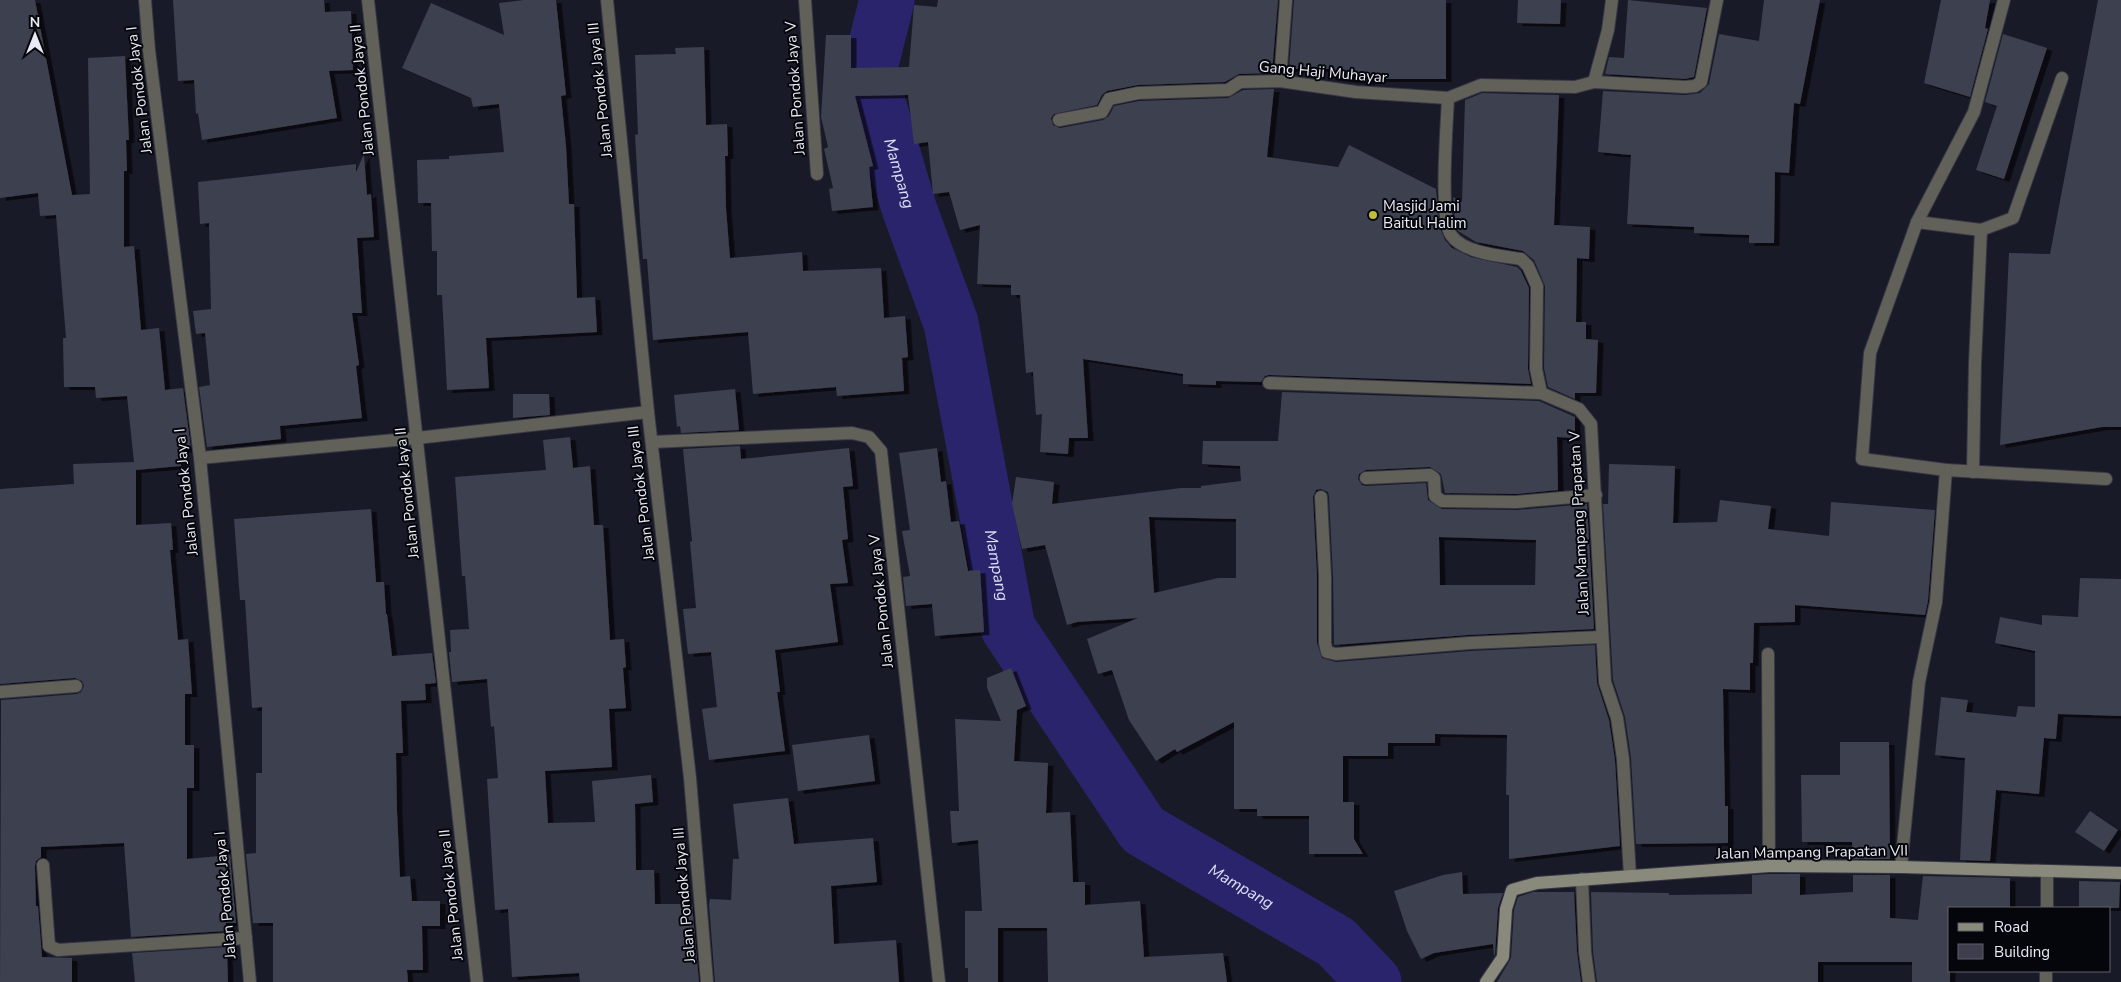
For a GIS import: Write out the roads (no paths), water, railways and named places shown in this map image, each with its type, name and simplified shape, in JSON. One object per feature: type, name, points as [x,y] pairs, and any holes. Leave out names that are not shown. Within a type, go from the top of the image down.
[{"type":"street","name":"Jalan Pondok Jaya I","points":[[145,0],[149,50],[200,458],[250,982]]},
{"type":"street","name":"Jalan Pondok Jaya II","points":[[368,0],[477,982]]},
{"type":"street","name":"Jalan Pondok Jaya III","points":[[607,0],[648,412],[690,778],[708,982]]},
{"type":"street","name":"Jalan Pondok Jaya V","points":[[804,0],[817,174]]},
{"type":"street","points":[[1280,81],[1286,0]]},
{"type":"street","points":[[1594,82],[1608,30],[1612,0]]},
{"type":"street","points":[[1541,394],[1536,369],[1536,286],[1528,266],[1522,258],[1500,256],[1465,247],[1451,235],[1444,216],[1448,98],[1481,85],[1575,87],[1594,82],[1695,86],[1701,82],[1717,0]]},
{"type":"street","points":[[2004,0],[1974,112],[1917,222],[1870,353],[1862,459],[1946,470],[2106,479]]},
{"type":"street","points":[[1917,222],[1981,230],[2012,218],[2062,78]]},
{"type":"street","name":"Gang Haji Muhayar","points":[[1058,120],[1102,112],[1109,100],[1138,93],[1228,90],[1240,82],[1280,81],[1356,92],[1448,98]]},
{"type":"street","points":[[1973,472],[1975,363],[1981,230]]},
{"type":"street","name":"Jalan Mampang Prapatan V","points":[[1269,383],[1541,394],[1579,408],[1591,424],[1596,495],[1601,637],[1605,682],[1617,718],[1623,759],[1630,876]]},
{"type":"street","points":[[200,458],[417,438],[648,412]]},
{"type":"street","name":"Jalan Pondok Jaya V","points":[[652,442],[852,433],[869,437],[881,451],[939,982]]},
{"type":"street","points":[[1900,867],[1919,682],[1936,602],[1946,470]]},
{"type":"street","points":[[1366,478],[1430,475],[1434,478],[1435,496],[1442,501],[1516,502],[1596,495]]},
{"type":"street","points":[[1321,497],[1325,576],[1325,643],[1327,652],[1336,654],[1469,643],[1601,637]]},
{"type":"street","points":[[1768,654],[1768,866]]},
{"type":"street","points":[[0,692],[76,686]]},
{"type":"street","points":[[43,865],[49,946],[52,949],[246,938]]},
{"type":"street","name":"Jalan Mampang Prapatan VII","points":[[1486,982],[1503,958],[1506,909],[1512,890],[1537,883],[1768,866],[1900,867],[2121,873]]},
{"type":"street","points":[[2047,871],[2047,907]]},
{"type":"street","points":[[1582,879],[1585,952],[1589,982]]},
{"type":"waterway","name":"Mampang","points":[[887,0],[869,72],[909,208],[951,323],[1008,628],[1143,830],[1336,942],[1374,982]]},
{"type":"place","name":"Masjid Jami Baitul Halim","points":[[1373,215]]}]
